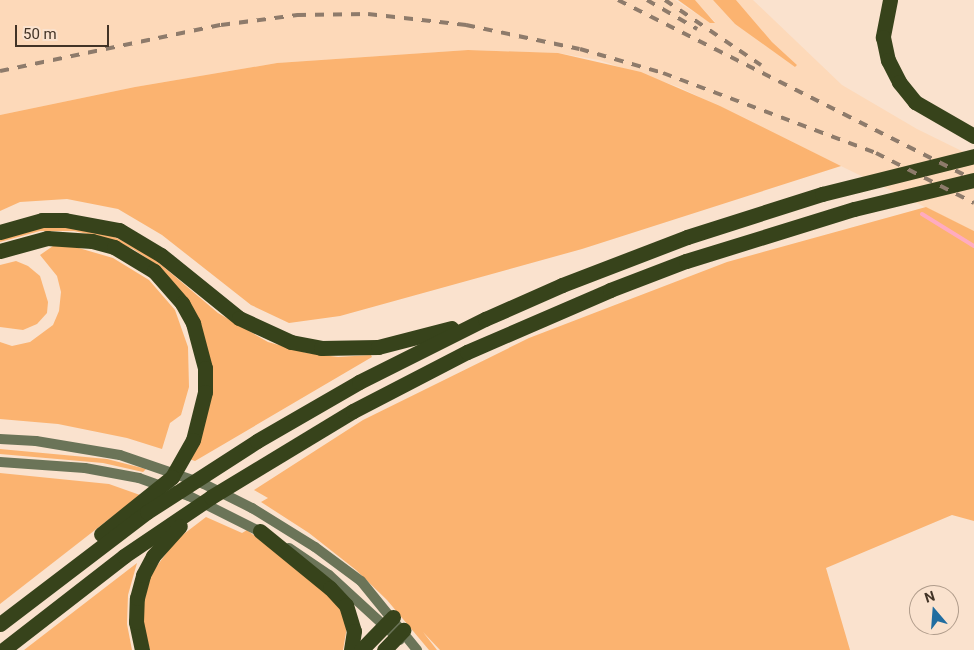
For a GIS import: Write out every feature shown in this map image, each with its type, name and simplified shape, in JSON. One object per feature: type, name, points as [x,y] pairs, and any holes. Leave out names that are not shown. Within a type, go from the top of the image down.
[{"type":"highway","points":[[890,0],[883,37],[888,60],[899,82],[915,102],[974,136]]},
{"type":"highway","points":[[0,624],[147,512],[258,441],[359,382],[485,319],[634,256],[822,194],[974,156]]},
{"type":"highway","points":[[3,650],[124,556],[211,497],[353,411],[467,352],[548,316],[686,261],[854,210],[974,180]]},
{"type":"highway","points":[[0,232],[42,220],[65,220],[119,230],[160,255],[239,318],[291,342],[322,348],[378,347],[485,319]]},
{"type":"highway","points":[[0,251],[47,238],[92,241],[114,247],[154,271],[170,287],[193,323],[200,346],[204,368],[203,408],[184,459],[172,477],[85,547],[79,562]]},
{"type":"highway","points":[[142,650],[136,622],[136,598],[143,575],[163,543],[211,497]]},
{"type":"highway","points":[[260,531],[330,588],[346,605],[354,631],[351,650]]},
{"type":"highway","points":[[360,650],[388,621]]},
{"type":"highway","points":[[384,650],[399,634]]},
{"type":"street","points":[[0,439],[93,449],[151,465],[204,484],[252,508],[332,559],[361,581],[388,621],[416,650]]},
{"type":"street","points":[[0,462],[85,468],[139,478],[189,496],[260,531],[329,574],[388,621]]},
{"type":"shaded area","points":[[0,0],[675,0],[711,23],[715,22],[695,0],[713,0],[735,24],[797,65],[772,42],[736,0],[753,0],[842,85],[917,129],[974,157],[974,231],[679,87],[599,60],[558,53],[468,50],[277,63],[135,87],[0,115]]},
{"type":"shaded area","points":[[678,0],[695,0],[715,23],[710,23]]},
{"type":"shaded area","points":[[713,0],[736,0],[772,42],[797,65],[795,67],[735,24]]},
{"type":"shaded area","points":[[468,50],[558,53],[641,72],[720,106],[841,166],[582,249],[340,316],[289,323],[251,305],[162,235],[118,209],[67,199],[20,202],[0,211],[0,115],[135,87],[277,63]]},
{"type":"shaded area","points":[[926,207],[974,231],[974,521],[952,515],[826,568],[850,650],[440,650],[423,632],[437,650],[429,650],[387,600],[356,570],[309,533],[261,502],[268,498],[254,490],[363,420],[529,338],[727,262]]},
{"type":"shaded area","points":[[57,226],[107,234],[152,257],[218,313],[268,342],[307,353],[338,357],[371,355],[372,357],[195,461],[189,459],[208,355],[148,259],[133,249],[106,238],[74,231],[40,231],[0,242],[0,238],[40,227]]},
{"type":"shaded area","points":[[65,244],[113,258],[149,280],[175,310],[188,347],[189,387],[181,415],[170,423],[162,449],[127,438],[58,424],[0,419],[0,342],[12,346],[30,342],[53,325],[59,311],[61,292],[57,276],[40,255],[53,246]]},
{"type":"shaded area","points":[[16,261],[28,266],[40,276],[48,302],[47,313],[37,324],[23,330],[0,327],[0,265]]},
{"type":"shaded area","points":[[0,449],[107,459],[146,469],[143,472],[103,463],[0,454]]},
{"type":"shaded area","points":[[0,473],[109,484],[140,495],[0,604]]},
{"type":"shaded area","points":[[206,517],[242,533],[247,530],[329,593],[343,613],[347,627],[343,650],[150,650],[144,628],[144,602],[151,574],[176,540]]},
{"type":"shaded area","points":[[137,563],[128,595],[127,624],[132,650],[24,650]]},
{"type":"waterway","points":[[922,214],[974,246]]},
{"type":"railway","points":[[618,0],[970,178]]},
{"type":"railway","points":[[647,0],[697,29]]},
{"type":"railway","points":[[665,0],[761,65]]},
{"type":"railway","points":[[0,71],[221,25],[297,15],[368,14],[466,25],[580,49],[663,73],[876,153],[974,203]]}]
